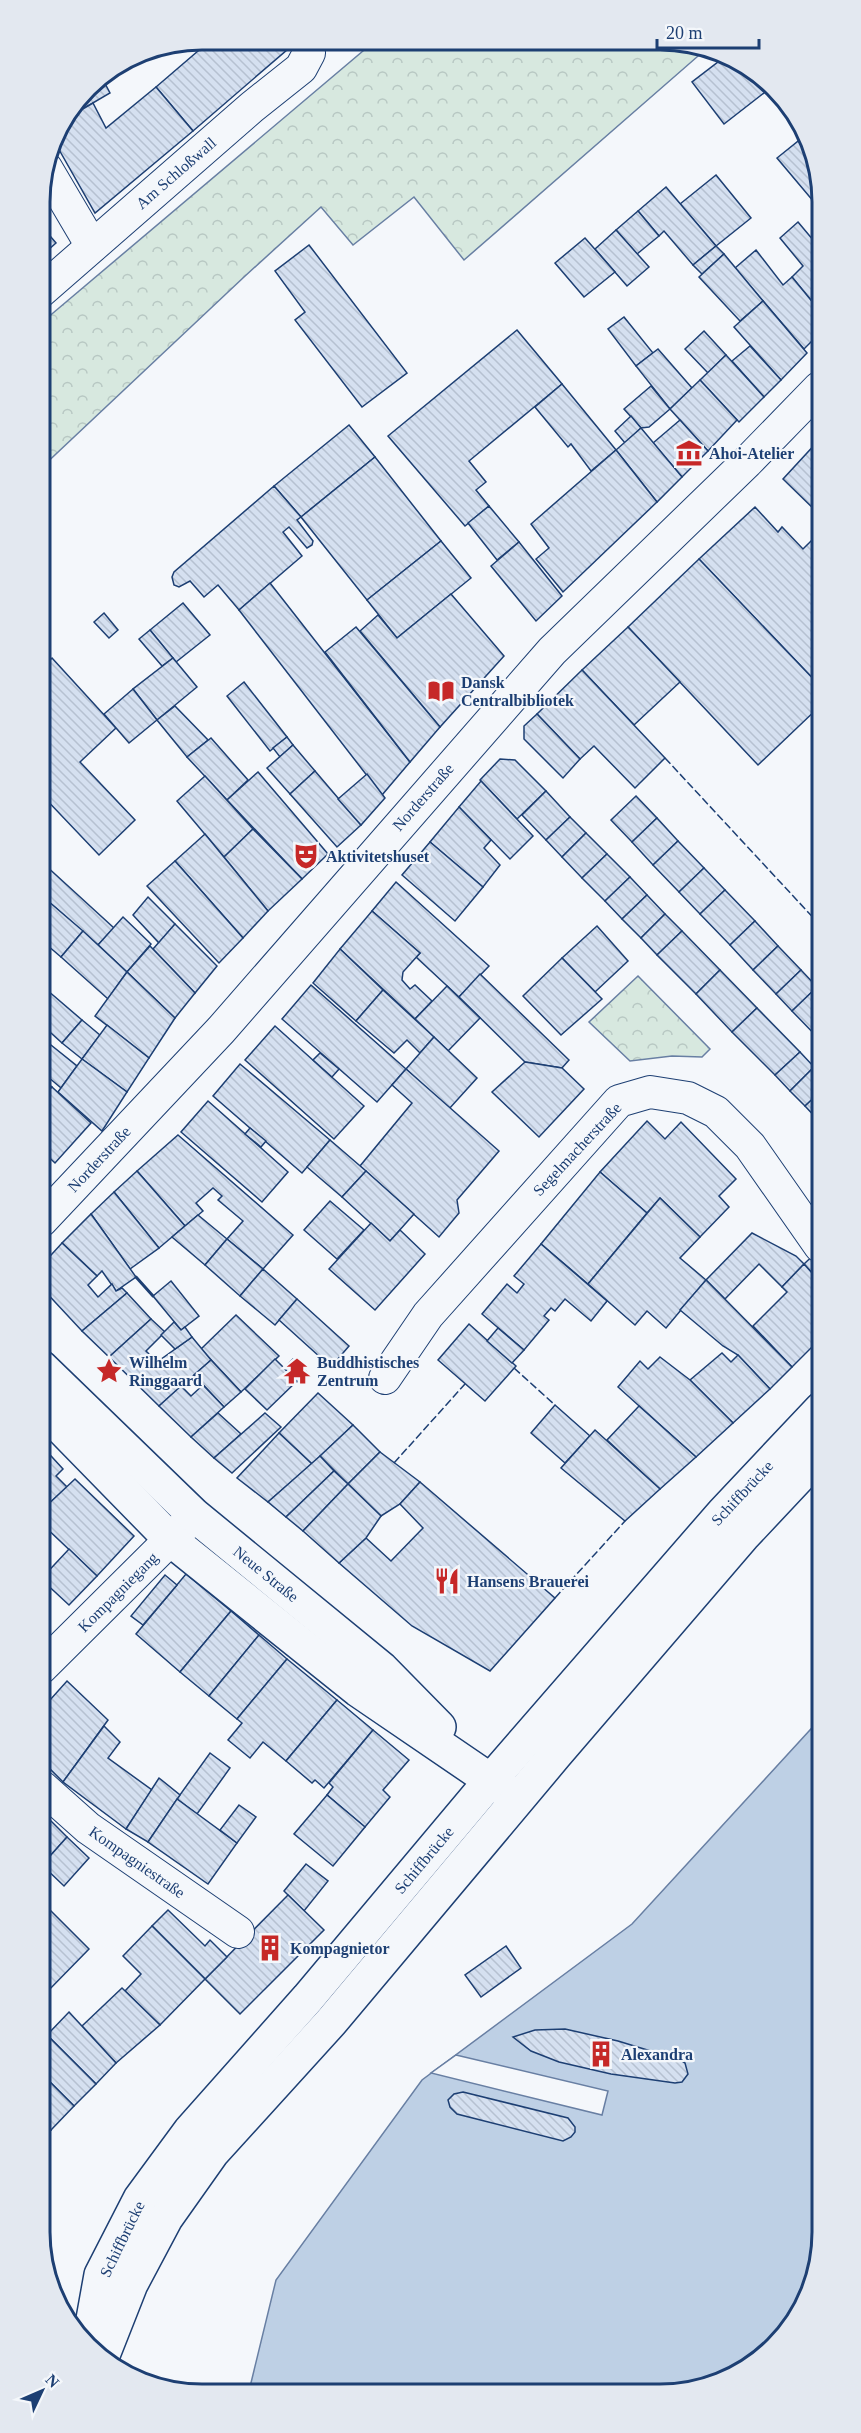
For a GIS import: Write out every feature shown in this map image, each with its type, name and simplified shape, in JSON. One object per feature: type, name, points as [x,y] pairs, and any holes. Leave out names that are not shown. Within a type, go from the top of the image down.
[{"type":"main road","name":"Neue Straße","points":[[50,1376],[194,1515],[382,1669],[491,1780]]},
{"type":"main road","name":"Neue Straße","points":[[50,1416],[171,1540],[358,1690],[517,1799]]},
{"type":"main road","name":"Schiffbrücke","points":[[90,2335],[101,2275],[140,2199],[190,2131],[308,1998],[491,1780],[723,1513],[811,1418]]},
{"type":"main road","name":"Schiffbrücke","points":[[105,2349],[131,2284],[166,2218],[212,2153],[331,2022],[517,1799],[736,1544],[811,1463]]},
{"type":"street","name":"Am Schloßwall","points":[[50,282],[252,107],[302,68],[307,50]]},
{"type":"street","points":[[52,178],[92,246]]},
{"type":"street","name":"Norderstraße","points":[[50,1211],[220,1030],[552,651],[747,462],[812,395]]},
{"type":"street","name":"Segelmacherstraße","points":[[385,1378],[428,1315],[619,1101],[650,1092],[688,1098],[716,1112],[750,1146],[811,1234]]},
{"type":"street","name":"Kompagniegang","points":[[50,1659],[194,1515]]},
{"type":"street","name":"Kompagniestraße","points":[[50,1794],[88,1828],[237,1932]]},
{"type":"green space","points":[[364,50],[669,50],[699,55],[464,260],[414,197],[353,245],[321,207],[50,460],[50,316]]},
{"type":"green space","points":[[638,976],[710,1049],[702,1057],[672,1056],[630,1061],[589,1022]]},
{"type":"water","points":[[811,1729],[811,2241],[806,2271],[796,2299],[774,2332],[752,2352],[717,2372],[689,2381],[659,2384],[251,2384],[276,2280],[422,2080],[632,1924]]},
{"type":"pier","points":[[456,2055],[608,2091],[602,2115],[431,2073]]},
{"type":"building","points":[[199,50],[287,50],[193,131],[156,87]]},
{"type":"building","points":[[718,62],[752,81],[765,92],[724,124],[692,82]]},
{"type":"building","points":[[105,84],[110,93],[80,111]]},
{"type":"building","points":[[156,87],[193,131],[95,213],[59,150],[75,117],[80,111],[93,103],[106,128]]},
{"type":"building","points":[[799,141],[809,172],[812,199],[777,158]]},
{"type":"building","points":[[716,175],[751,218],[716,246],[680,204]]},
{"type":"building","points":[[666,187],[716,246],[693,265],[664,231],[659,236],[638,211]]},
{"type":"building","points":[[638,211],[659,236],[637,254],[616,230]]},
{"type":"building","points":[[798,222],[812,239],[812,301],[792,277],[803,266],[780,238]]},
{"type":"building","points":[[616,230],[649,267],[627,286],[595,249]]},
{"type":"building","points":[[50,236],[56,243],[50,248]]},
{"type":"building","points":[[585,238],[615,272],[584,297],[555,263]]},
{"type":"building","points":[[309,245],[407,373],[362,407],[295,320],[305,312],[275,271]]},
{"type":"building","points":[[716,246],[724,254],[702,274],[693,265]]},
{"type":"building","points":[[756,250],[783,285],[792,277],[812,301],[812,341],[804,349],[735,268]]},
{"type":"building","points":[[724,254],[763,301],[740,321],[699,277]]},
{"type":"building","points":[[763,301],[807,353],[781,380],[734,327]]},
{"type":"building","points":[[624,317],[653,353],[636,366],[608,329]]},
{"type":"building","points":[[517,330],[562,384],[469,461],[486,482],[476,490],[489,506],[465,526],[388,436]]},
{"type":"building","points":[[704,331],[726,355],[708,373],[685,349]]},
{"type":"building","points":[[750,346],[781,380],[764,397],[732,361]]},
{"type":"building","points":[[658,349],[692,388],[670,409],[636,366]]},
{"type":"building","points":[[726,355],[764,397],[739,422],[700,380]]},
{"type":"building","points":[[700,380],[737,420],[708,451],[670,409]]},
{"type":"building","points":[[562,384],[616,450],[591,471],[571,444],[568,447],[535,407]]},
{"type":"building","points":[[651,386],[670,409],[649,427],[641,428],[624,409]]},
{"type":"building","points":[[631,416],[641,428],[625,443],[615,431]]},
{"type":"building","points":[[680,420],[708,451],[682,477],[653,443]]},
{"type":"building","points":[[349,425],[375,457],[301,517],[274,486]]},
{"type":"building","points":[[641,428],[682,477],[657,502],[616,450]]},
{"type":"building","points":[[812,448],[812,507],[783,479]]},
{"type":"building","points":[[616,450],[657,502],[563,592],[536,559],[549,548],[531,524]]},
{"type":"building","points":[[375,457],[441,541],[367,600],[301,517]]},
{"type":"building","points":[[274,486],[301,517],[297,520],[313,541],[312,545],[307,548],[289,527],[283,532],[302,556],[239,610],[218,585],[204,597],[190,581],[179,587],[174,585],[172,577],[174,572]]},
{"type":"building","points":[[489,506],[519,542],[497,560],[468,523]]},
{"type":"building","points":[[755,507],[778,532],[782,527],[803,549],[812,540],[812,677],[699,559]]},
{"type":"building","points":[[441,541],[471,578],[397,638],[367,600]]},
{"type":"building","points":[[519,542],[562,596],[536,621],[491,566]]},
{"type":"building","points":[[699,559],[812,677],[812,714],[758,765],[628,627]]},
{"type":"building","points":[[270,583],[410,762],[382,795],[239,610]]},
{"type":"building","name":"Dansk Centralbibliotek","points":[[451,594],[504,656],[440,727],[360,631],[378,615],[397,638]]},
{"type":"building","points":[[183,603],[210,635],[176,662],[150,630]]},
{"type":"building","points":[[104,613],[118,630],[109,638],[94,622]]},
{"type":"building","points":[[356,627],[440,727],[410,762],[325,652]]},
{"type":"building","points":[[628,627],[680,682],[634,725],[582,670]]},
{"type":"building","points":[[150,630],[173,658],[162,666],[139,639]]},
{"type":"building","points":[[52,658],[116,728],[80,762],[135,820],[99,855],[50,804],[50,660]]},
{"type":"building","points":[[173,658],[197,687],[157,720],[133,689]]},
{"type":"building","points":[[582,670],[665,758],[635,788],[594,746],[580,759],[537,714]]},
{"type":"building","points":[[244,682],[287,737],[270,751],[227,696]]},
{"type":"building","points":[[133,689],[157,720],[129,743],[104,714]]},
{"type":"building","points":[[175,706],[208,740],[187,757],[157,720]]},
{"type":"building","points":[[537,714],[580,759],[563,778],[524,739],[524,726]]},
{"type":"building","points":[[287,737],[293,745],[280,757],[273,748]]},
{"type":"building","points":[[211,738],[248,780],[227,800],[187,757]]},
{"type":"building","points":[[293,745],[315,771],[290,794],[267,768]]},
{"type":"building","points":[[500,759],[515,760],[546,791],[517,819],[480,780]]},
{"type":"building","points":[[315,771],[361,825],[337,847],[290,794]]},
{"type":"building","points":[[258,772],[328,854],[302,879],[227,800]]},
{"type":"building","points":[[367,774],[385,798],[361,825],[338,799]]},
{"type":"building","points":[[205,776],[253,829],[224,857],[177,801]]},
{"type":"building","points":[[481,781],[533,836],[510,859],[459,807]]},
{"type":"building","points":[[546,791],[570,817],[546,840],[522,815]]},
{"type":"building","points":[[636,796],[657,818],[632,842],[611,820]]},
{"type":"building","points":[[459,807],[491,840],[484,848],[500,865],[483,887],[430,842]]},
{"type":"building","points":[[570,817],[586,833],[562,857],[546,840]]},
{"type":"building","points":[[657,818],[678,841],[653,865],[632,842]]},
{"type":"building","points":[[253,829],[302,879],[268,911],[224,857]]},
{"type":"building","points":[[586,833],[607,854],[582,878],[562,857]]},
{"type":"building","points":[[205,834],[268,911],[243,938],[175,861]]},
{"type":"building","points":[[678,841],[704,868],[679,892],[653,865]]},
{"type":"building","points":[[430,842],[483,887],[455,921],[402,875]]},
{"type":"building","points":[[607,854],[630,877],[605,901],[582,878]]},
{"type":"building","points":[[175,861],[243,938],[219,963],[147,886]]},
{"type":"building","points":[[704,868],[725,890],[700,914],[679,892]]},
{"type":"building","points":[[50,869],[114,928],[98,945],[50,903]]},
{"type":"building","points":[[630,877],[647,895],[622,919],[605,901]]},
{"type":"building","points":[[396,882],[489,966],[459,997],[416,957],[420,953],[372,911]]},
{"type":"building","points":[[725,890],[755,921],[730,945],[700,914]]},
{"type":"building","points":[[647,895],[665,914],[641,938],[622,919]]},
{"type":"building","points":[[148,897],[175,924],[159,943],[133,915]]},
{"type":"building","points":[[50,903],[83,931],[61,957],[50,948]]},
{"type":"building","points":[[372,911],[420,953],[403,972],[402,980],[410,989],[415,985],[432,1001],[415,1019],[340,949]]},
{"type":"building","points":[[665,914],[682,931],[657,955],[641,938]]},
{"type":"building","points":[[123,917],[151,944],[127,972],[98,945]]},
{"type":"building","points":[[755,921],[778,946],[753,970],[730,945]]},
{"type":"building","points":[[175,924],[217,966],[195,993],[153,949]]},
{"type":"building","points":[[597,926],[628,961],[595,992],[562,958]]},
{"type":"building","points":[[83,931],[127,972],[108,999],[61,957]]},
{"type":"building","points":[[682,931],[720,970],[696,994],[657,955]]},
{"type":"building","points":[[150,946],[195,993],[175,1018],[127,972]]},
{"type":"building","points":[[778,946],[801,970],[776,994],[753,970]]},
{"type":"building","points":[[340,949],[383,990],[356,1021],[313,983]]},
{"type":"building","points":[[562,958],[602,999],[561,1035],[523,996]]},
{"type":"building","points":[[720,970],[757,1008],[732,1032],[696,994]]},
{"type":"building","points":[[801,970],[812,981],[812,992],[792,1011],[776,994]]},
{"type":"building","points":[[127,972],[175,1018],[149,1058],[95,1016]]},
{"type":"building","points":[[480,974],[569,1060],[562,1068],[525,1062],[459,997]]},
{"type":"building","points":[[311,985],[406,1069],[377,1102],[282,1019]]},
{"type":"building","points":[[447,986],[480,1018],[448,1051],[415,1019]]},
{"type":"building","points":[[383,990],[434,1037],[420,1053],[407,1040],[394,1053],[356,1021]]},
{"type":"building","points":[[812,992],[812,1031],[792,1011]]},
{"type":"building","points":[[50,993],[82,1020],[62,1043],[50,1032]]},
{"type":"building","points":[[757,1008],[800,1052],[775,1075],[732,1032]]},
{"type":"building","points":[[82,1020],[100,1035],[82,1059],[62,1043]]},
{"type":"building","points":[[107,1025],[149,1058],[127,1092],[82,1059]]},
{"type":"building","points":[[275,1026],[364,1106],[334,1139],[245,1060]]},
{"type":"building","points":[[434,1037],[477,1078],[449,1109],[406,1069]]},
{"type":"building","points":[[50,1044],[77,1066],[61,1088],[50,1079]]},
{"type":"building","points":[[800,1052],[812,1064],[812,1069],[790,1091],[775,1075]]},
{"type":"building","points":[[320,1053],[339,1069],[332,1077],[313,1060]]},
{"type":"building","points":[[82,1059],[127,1092],[102,1131],[58,1092]]},
{"type":"building","points":[[525,1062],[562,1068],[584,1089],[539,1137],[492,1092]]},
{"type":"building","points":[[240,1064],[330,1140],[302,1173],[213,1096]]},
{"type":"building","points":[[406,1069],[499,1151],[457,1200],[459,1213],[439,1237],[360,1166],[412,1103],[392,1085]]},
{"type":"building","points":[[812,1069],[812,1100],[805,1106],[790,1091]]},
{"type":"building","points":[[52,1087],[91,1123],[55,1163],[50,1158],[50,1089]]},
{"type":"building","points":[[812,1100],[812,1113],[805,1106]]},
{"type":"building","points":[[208,1101],[288,1172],[262,1202],[181,1132]]},
{"type":"building","points":[[647,1121],[665,1139],[681,1122],[736,1179],[719,1196],[729,1207],[700,1237],[660,1198],[647,1213],[600,1172]]},
{"type":"building","points":[[250,1128],[266,1141],[261,1147],[245,1134]]},
{"type":"building","points":[[178,1135],[293,1235],[263,1269],[227,1239],[243,1221],[218,1200],[222,1196],[213,1188],[196,1203],[203,1211],[185,1226],[137,1171]]},
{"type":"building","points":[[330,1140],[366,1171],[342,1197],[307,1167]]},
{"type":"building","points":[[137,1171],[185,1226],[159,1248],[114,1192]]},
{"type":"building","points":[[366,1171],[414,1214],[390,1241],[342,1197]]},
{"type":"building","points":[[600,1172],[647,1213],[588,1284],[541,1244]]},
{"type":"building","points":[[114,1192],[159,1248],[130,1269],[91,1214]]},
{"type":"building","points":[[660,1198],[700,1237],[680,1258],[706,1280],[666,1328],[647,1311],[635,1325],[588,1284]]},
{"type":"building","points":[[330,1201],[364,1230],[337,1259],[304,1230]]},
{"type":"building","points":[[91,1214],[136,1277],[116,1291],[102,1271],[97,1276],[62,1243]]},
{"type":"building","points":[[198,1215],[227,1239],[205,1265],[172,1237]]},
{"type":"building","points":[[371,1223],[390,1241],[400,1230],[425,1254],[375,1310],[329,1269]]},
{"type":"building","points":[[752,1233],[796,1256],[804,1264],[782,1287],[759,1264],[725,1299],[706,1280]]},
{"type":"building","points":[[227,1239],[263,1269],[240,1296],[205,1265]]},
{"type":"building","points":[[62,1243],[97,1276],[88,1285],[98,1297],[112,1284],[116,1291],[122,1288],[127,1293],[82,1331],[50,1297],[50,1256]]},
{"type":"building","points":[[541,1244],[607,1301],[591,1321],[565,1299],[555,1311],[551,1308],[544,1316],[549,1320],[524,1350],[482,1314],[507,1284],[517,1293],[524,1284],[514,1276]]},
{"type":"building","points":[[811,1257],[811,1272],[804,1264]]},
{"type":"building","points":[[804,1264],[811,1272],[811,1348],[792,1367],[753,1326],[787,1292],[782,1287]]},
{"type":"building","points":[[263,1269],[297,1299],[275,1325],[240,1296]]},
{"type":"building","points":[[706,1280],[792,1367],[770,1389],[738,1355],[723,1346],[680,1310]]},
{"type":"building","points":[[171,1281],[199,1316],[181,1330],[153,1296]]},
{"type":"building","points":[[127,1293],[151,1319],[109,1357],[82,1331]]},
{"type":"building","points":[[297,1299],[349,1346],[331,1367],[279,1320]]},
{"type":"building","points":[[236,1315],[279,1356],[241,1392],[201,1349]]},
{"type":"building","points":[[151,1319],[165,1332],[146,1351],[157,1362],[192,1337],[211,1360],[159,1406],[109,1357]]},
{"type":"building","points":[[174,1322],[181,1330],[185,1327],[192,1337],[175,1349],[161,1335]]},
{"type":"building","points":[[469,1324],[516,1366],[485,1401],[438,1360]]},
{"type":"building","points":[[498,1328],[524,1350],[512,1363],[487,1341]]},
{"type":"building","points":[[722,1353],[731,1362],[738,1355],[770,1389],[733,1423],[690,1380]]},
{"type":"building","points":[[660,1357],[690,1380],[733,1423],[696,1457],[618,1387],[640,1361],[648,1369]]},
{"type":"building","points":[[275,1359],[297,1381],[267,1410],[245,1389]]},
{"type":"building","points":[[293,1359],[309,1374],[300,1384],[284,1368]]},
{"type":"building","points":[[211,1360],[241,1392],[224,1407],[194,1375]]},
{"type":"building","points":[[203,1385],[224,1407],[191,1437],[159,1406],[181,1386],[191,1396]]},
{"type":"building","points":[[318,1393],[353,1425],[312,1464],[279,1433]]},
{"type":"building","points":[[555,1405],[590,1436],[565,1463],[531,1433]]},
{"type":"building","points":[[639,1406],[696,1457],[660,1489],[607,1440]]},
{"type":"building","points":[[218,1413],[241,1434],[214,1458],[191,1437]]},
{"type":"building","points":[[265,1413],[281,1427],[232,1473],[214,1458]]},
{"type":"building","points":[[353,1425],[380,1452],[348,1484],[320,1456]]},
{"type":"building","points":[[595,1430],[660,1489],[625,1521],[561,1468]]},
{"type":"building","points":[[279,1433],[312,1464],[268,1502],[237,1478]]},
{"type":"building","points":[[380,1452],[420,1482],[400,1504],[381,1516],[348,1484]]},
{"type":"building","points":[[50,1455],[63,1469],[56,1476],[67,1487],[50,1503]]},
{"type":"building","points":[[320,1456],[334,1471],[286,1517],[268,1502]]},
{"type":"building","points":[[334,1471],[348,1484],[303,1531],[286,1517]]},
{"type":"building","points":[[75,1479],[134,1536],[97,1576],[50,1532],[50,1503]]},
{"type":"building","name":"Hansens Brauerei","points":[[420,1482],[555,1598],[490,1671],[412,1626],[339,1563],[366,1538],[391,1561],[423,1528],[400,1504]]},
{"type":"building","points":[[348,1484],[381,1516],[366,1538],[339,1563],[303,1531]]},
{"type":"building","points":[[69,1549],[97,1576],[69,1605],[50,1587],[50,1569]]},
{"type":"building","points":[[186,1574],[231,1611],[180,1672],[136,1634]]},
{"type":"building","points":[[165,1575],[177,1585],[143,1625],[131,1616]]},
{"type":"building","points":[[231,1611],[259,1635],[209,1696],[180,1672]]},
{"type":"building","points":[[259,1635],[287,1659],[237,1719],[209,1696]]},
{"type":"building","points":[[287,1659],[337,1700],[286,1761],[263,1742],[250,1758],[228,1740],[242,1723],[237,1719]]},
{"type":"building","points":[[67,1681],[108,1720],[63,1782],[50,1769],[50,1700]]},
{"type":"building","points":[[337,1700],[373,1730],[324,1788],[315,1780],[312,1783],[286,1761]]},
{"type":"building","points":[[104,1726],[120,1742],[108,1758],[152,1790],[126,1829],[63,1782]]},
{"type":"building","points":[[373,1730],[409,1760],[383,1790],[390,1797],[365,1827],[327,1795],[333,1787],[329,1783]]},
{"type":"building","points":[[210,1753],[230,1768],[197,1814],[177,1799]]},
{"type":"building","points":[[159,1778],[180,1795],[148,1842],[126,1829]]},
{"type":"building","points":[[327,1795],[365,1827],[333,1866],[294,1834]]},
{"type":"building","points":[[177,1799],[237,1843],[208,1884],[148,1842]]},
{"type":"building","points":[[239,1805],[256,1817],[237,1843],[220,1830]]},
{"type":"building","points":[[50,1820],[67,1837],[50,1856]]},
{"type":"building","points":[[67,1837],[89,1858],[64,1886],[50,1873],[50,1856]]},
{"type":"building","points":[[306,1864],[328,1881],[304,1911],[284,1891]]},
{"type":"building","name":"Kompagnietor","points":[[288,1895],[324,1930],[240,2014],[205,1979]]},
{"type":"building","points":[[50,1910],[89,1949],[50,1989]]},
{"type":"building","points":[[168,1910],[205,1946],[210,1940],[227,1957],[205,1979],[152,1926]]},
{"type":"building","points":[[152,1926],[205,1979],[160,2025],[125,1991],[141,1974],[123,1956]]},
{"type":"building","points":[[506,1946],[521,1968],[481,1997],[465,1975]]},
{"type":"building","points":[[122,1988],[160,2025],[116,2063],[82,2026]]},
{"type":"building","points":[[69,2012],[116,2063],[96,2084],[50,2038],[50,2032]]},
{"type":"building","name":"Alexandra","points":[[565,2029],[618,2041],[680,2060],[685,2063],[688,2074],[682,2082],[675,2083],[611,2074],[559,2062],[531,2051],[513,2037],[535,2030]]},
{"type":"building","points":[[50,2038],[96,2084],[74,2106],[50,2082]]},
{"type":"building","points":[[50,2082],[74,2106],[50,2129]]},
{"type":"building","points":[[463,2092],[568,2118],[575,2127],[575,2132],[563,2141],[457,2114],[450,2107],[448,2100],[454,2094]]},
{"type":"fence","points":[[665,758],[812,916]]},
{"type":"fence","points":[[514,1368],[555,1405]]},
{"type":"fence","points":[[394,1463],[465,1384]]},
{"type":"fence","points":[[555,1598],[625,1521]]},
{"type":"wall","points":[[136,1277],[153,1296]]},
{"type":"place","name":"Ahoi-Atelier","points":[[689,453]]},
{"type":"place","name":"Dansk Centralbibliotek","points":[[441,691]]},
{"type":"place","name":"Aktivitetshuset","points":[[306,856]]},
{"type":"place","name":"Wilhelm Ringgaard","points":[[109,1371]]},
{"type":"place","name":"Buddhistisches Zentrum","points":[[297,1371]]},
{"type":"place","name":"Hansens Brauerei","points":[[447,1581]]},
{"type":"place","name":"Kompagnietor","points":[[270,1948]]},
{"type":"place","name":"Alexandra","points":[[601,2054]]}]
